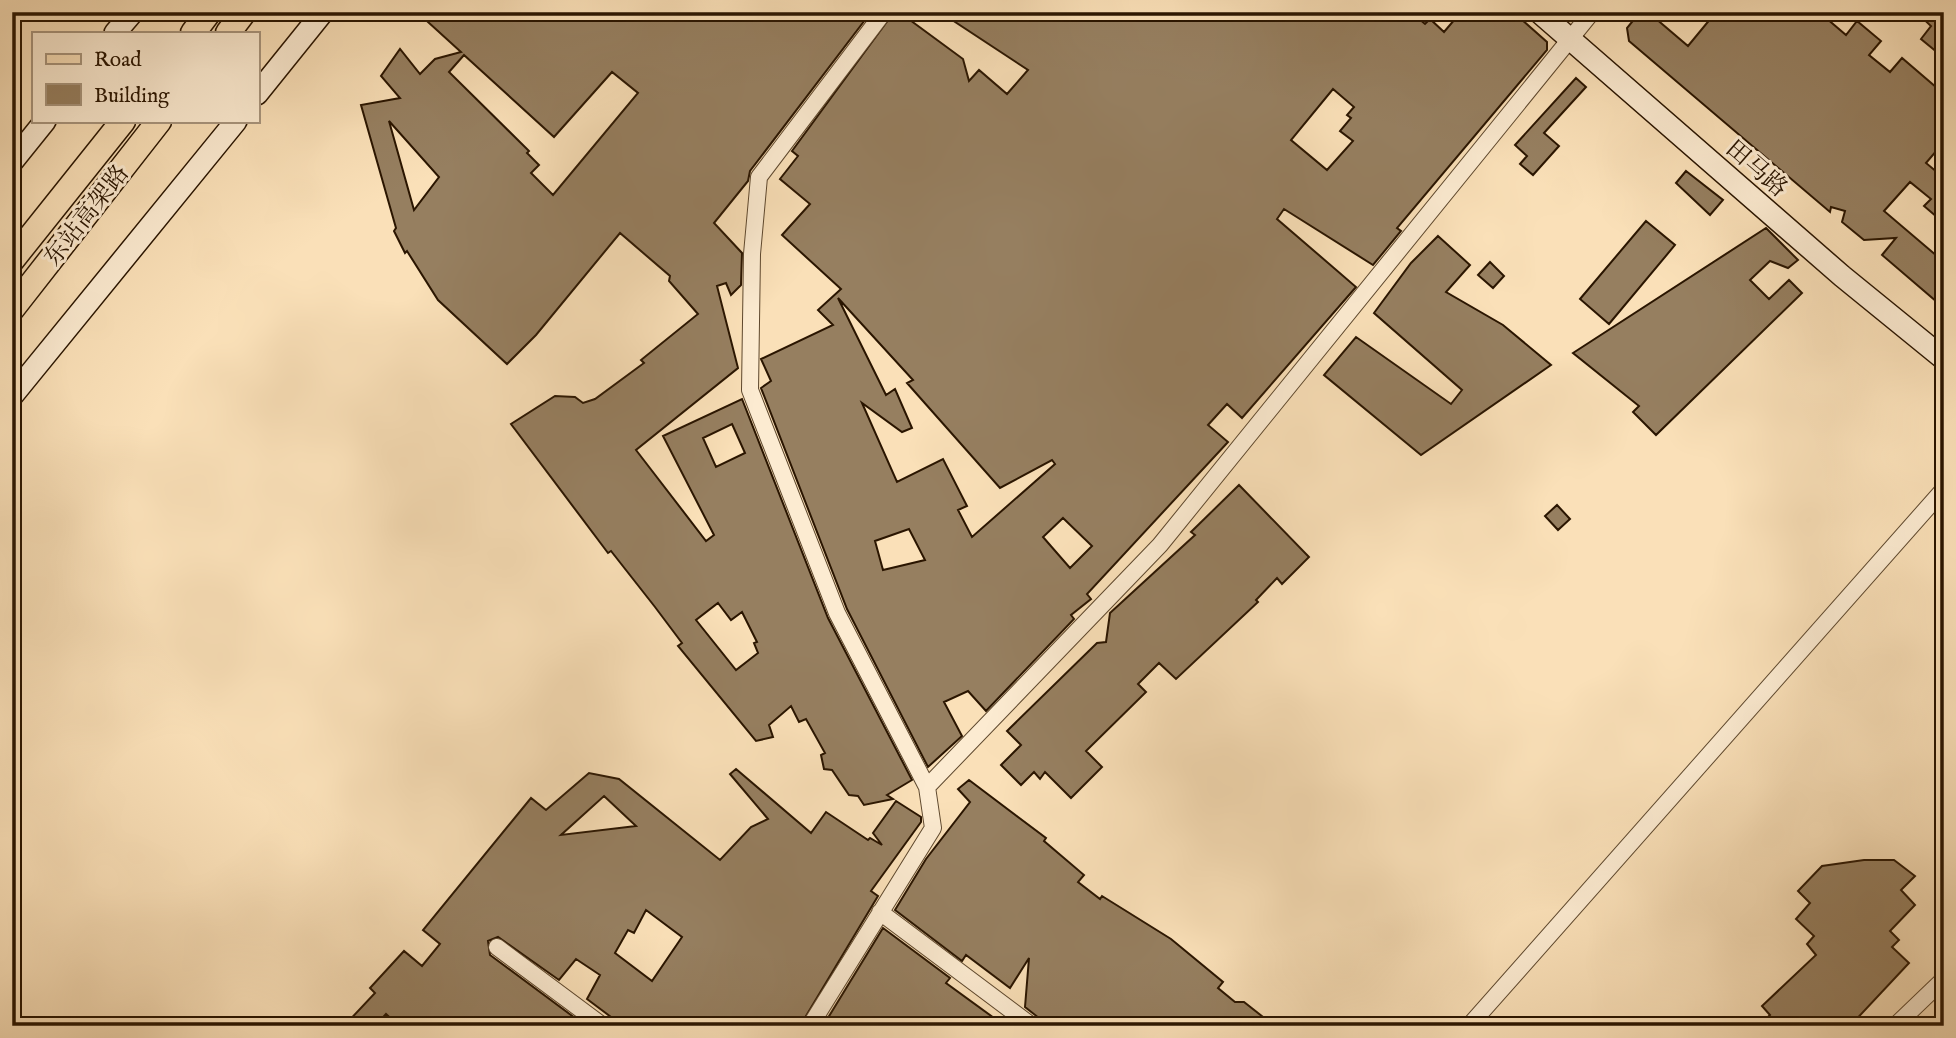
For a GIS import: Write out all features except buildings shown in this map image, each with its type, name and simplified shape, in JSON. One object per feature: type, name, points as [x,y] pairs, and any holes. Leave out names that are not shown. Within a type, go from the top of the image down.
[{"type":"main road","points":[[116,32],[133,12]]},
{"type":"main road","points":[[194,32],[209,12]]},
{"type":"main road","points":[[229,32],[244,12]]},
{"type":"main road","points":[[259,92],[323,12]]},
{"type":"main road","name":"田马路","points":[[1539,12],[1842,276],[1944,359]]},
{"type":"main road","points":[[12,162],[44,122]]},
{"type":"main road","name":"东站高架路","points":[[12,260],[122,122]]},
{"type":"main road","name":"东站高架路","points":[[12,309],[158,122]]},
{"type":"main road","points":[[12,396],[235,122]]},
{"type":"street","points":[[810,1026],[933,828],[927,788],[837,612],[750,390],[752,254],[760,177],[884,12]]},
{"type":"street","points":[[927,788],[1160,545],[1592,12]]},
{"type":"street","points":[[1469,1026],[1944,489]]},
{"type":"street","points":[[880,912],[1032,1026]]},
{"type":"street","points":[[497,947],[603,1026]]},
{"type":"street","points":[[1895,1026],[1944,979]]}]
